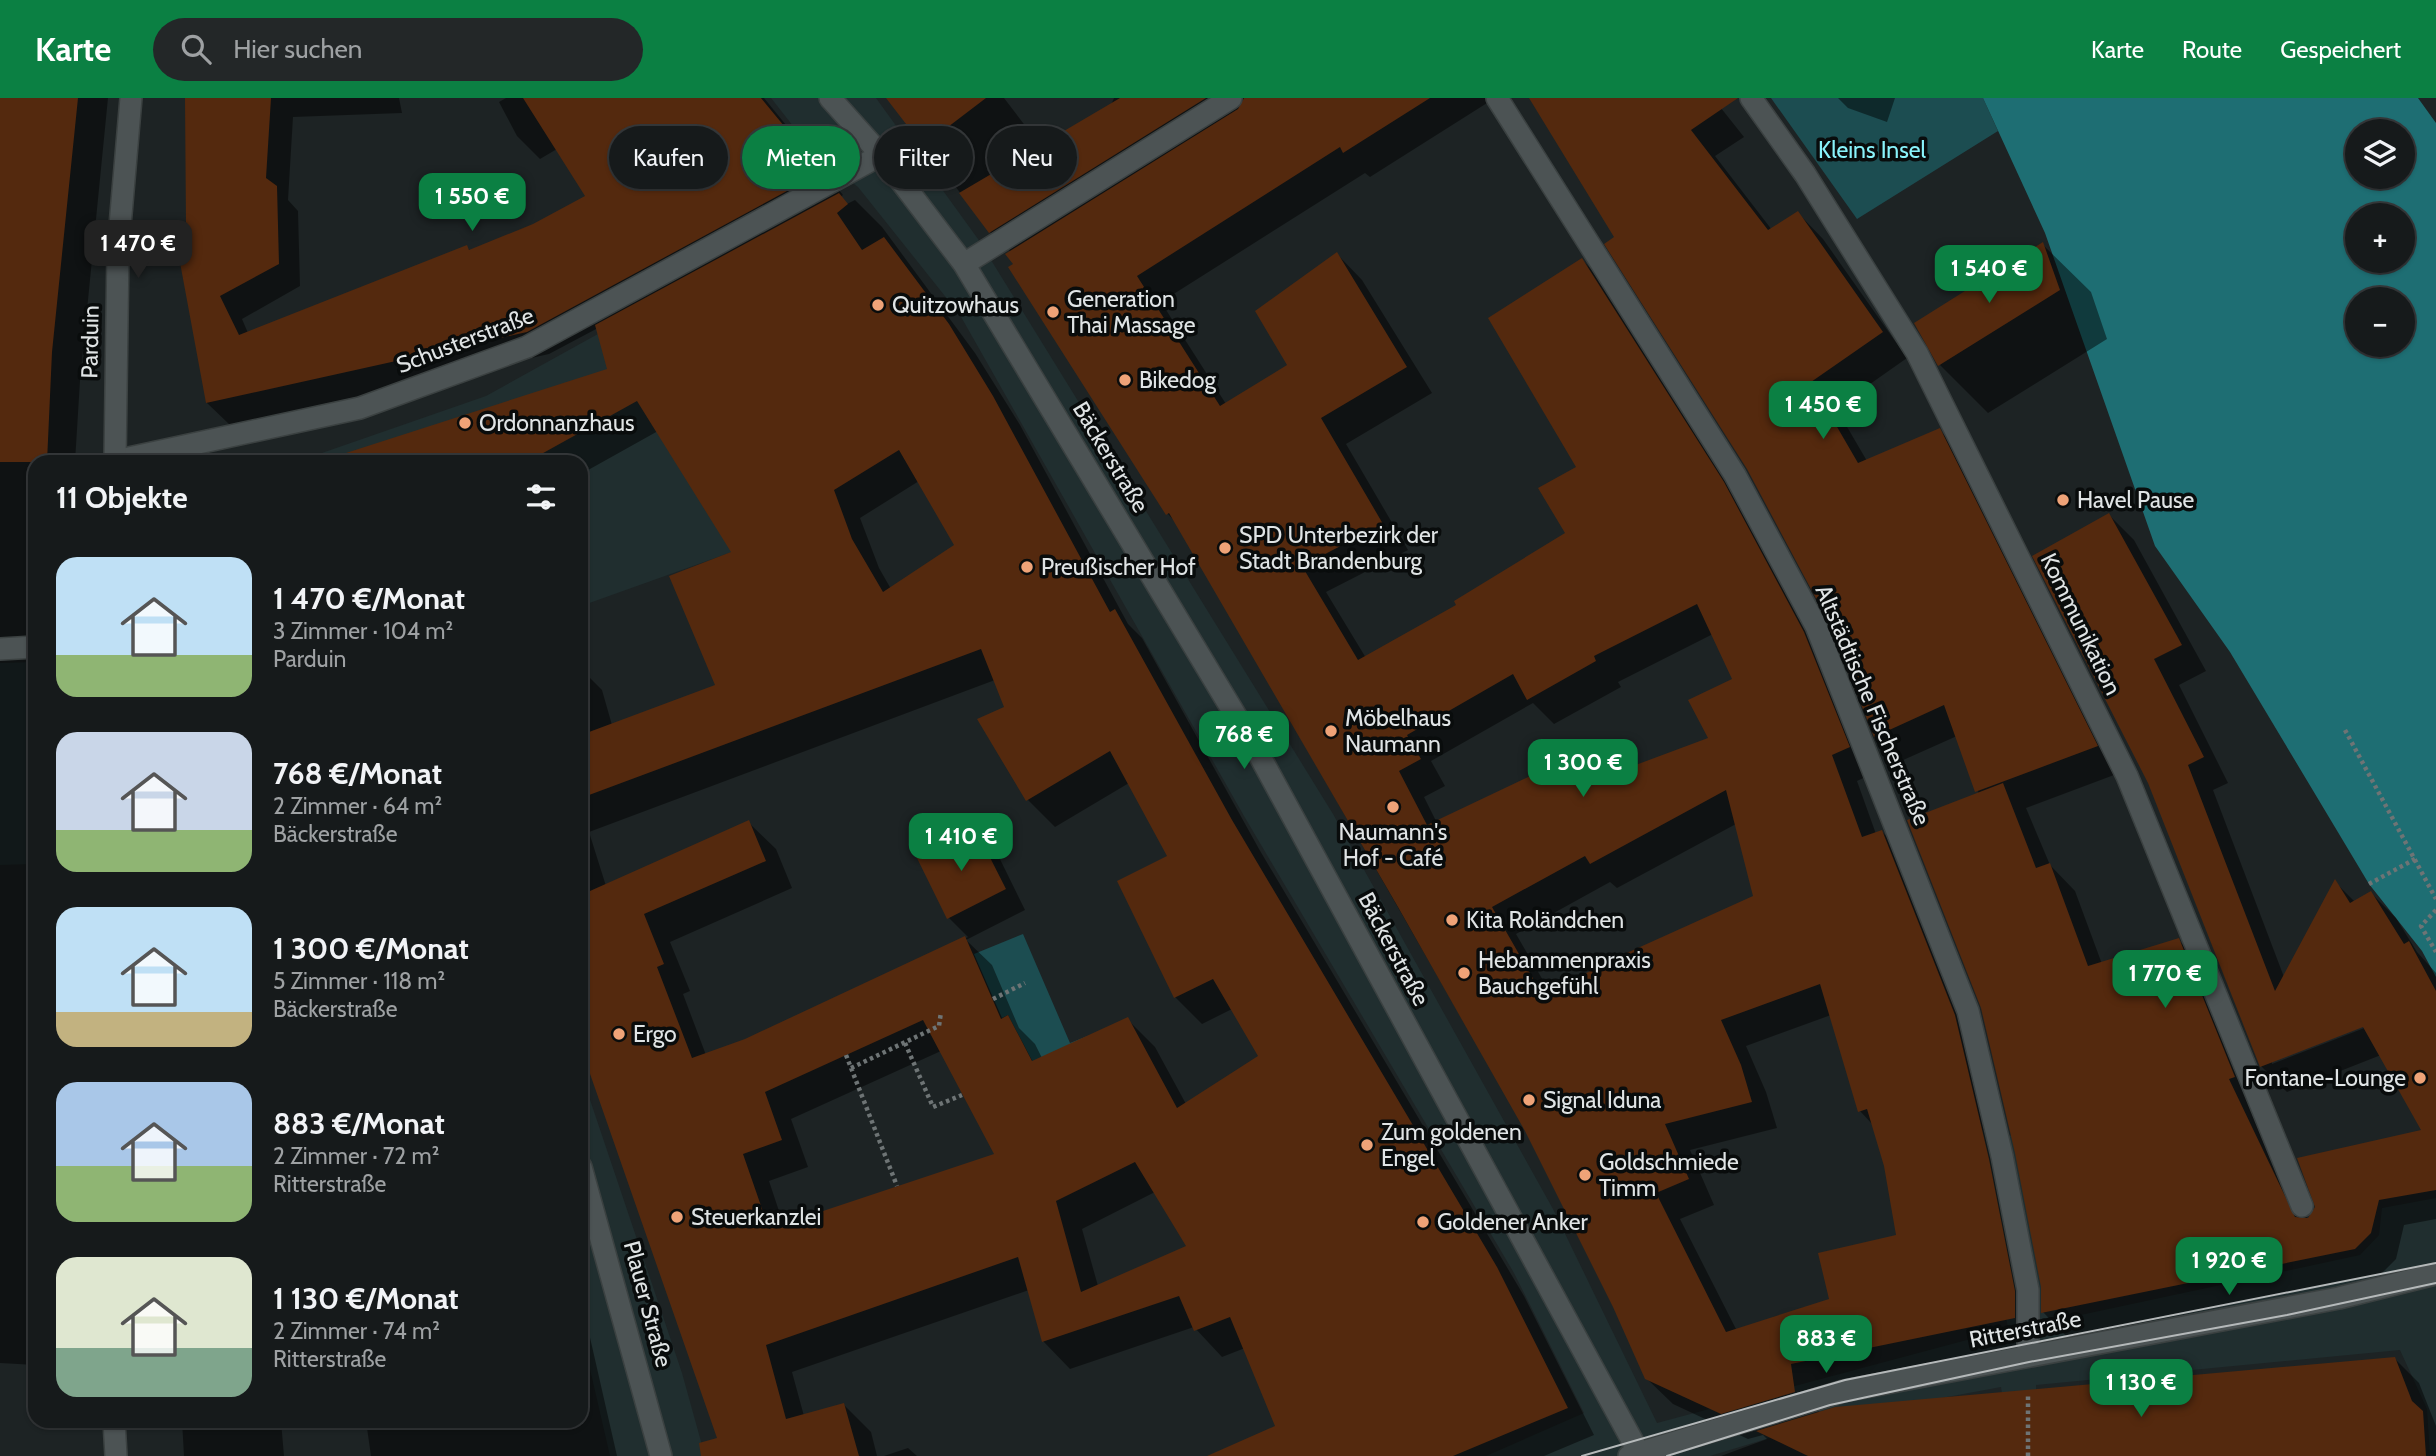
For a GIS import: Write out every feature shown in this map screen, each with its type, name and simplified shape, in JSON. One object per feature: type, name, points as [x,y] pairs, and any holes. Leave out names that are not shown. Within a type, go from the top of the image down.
[{"type":"street","name":"Parduin","points":[[115,455],[118,248],[131,98]]},
{"type":"street","name":"Bäckerstraße","points":[[830,98],[874,147]]},
{"type":"street","points":[[964,264],[1231,98]]},
{"type":"street","name":"Altstädtische Fischerstraße","points":[[1497,98],[1735,475],[1816,626],[1968,1011],[2002,1156],[2028,1290],[2028,1354]]},
{"type":"street","name":"Kommunikation","points":[[1752,98],[1805,174],[1917,353],[2127,776],[2302,1206]]},
{"type":"street","name":"Schusterstraße","points":[[143,455],[360,408],[527,347],[874,159]]},
{"type":"street","name":"Bäckerstraße","points":[[907,189],[964,264],[1257,751],[1634,1455]]},
{"type":"street","points":[[0,649],[28,648]]},
{"type":"street","name":"Plauer Straße","points":[[588,1192],[661,1456]]},
{"type":"street","name":"Ritterstraße","points":[[1634,1455],[1844,1391],[2028,1354],[2339,1298],[2436,1274]]},
{"type":"street","points":[[114,1428],[116,1456]]},
{"type":"path","points":[[2345,730],[2436,899]]},
{"type":"path","points":[[2369,884],[2414,859]]},
{"type":"path","points":[[2436,909],[2421,926],[2436,952]]},
{"type":"path","points":[[993,999],[1025,983]]},
{"type":"path","points":[[939,1026],[941,1012]]},
{"type":"path","points":[[851,1068],[946,1022]]},
{"type":"path","points":[[905,1043],[933,1107],[961,1095]]},
{"type":"path","points":[[846,1055],[897,1186]]},
{"type":"path","points":[[2028,1354],[2028,1456]]},
{"type":"shaded area","points":[[771,98],[876,98],[896,126],[874,126],[874,189],[942,189],[978,239],[1333,814],[1553,1209],[1657,1423],[2008,1329],[1976,1129],[2024,1138],[2062,1319],[2360,1255],[2379,1235],[2382,1208],[2436,1198],[2436,1456],[2430,1456],[2427,1409],[2400,1350],[2036,1385],[2039,1456],[2011,1456],[2001,1387],[1839,1417],[1710,1456],[1486,1456],[1584,1413],[1514,1273],[1244,816],[960,315],[860,189],[860,126],[793,126]]},
{"type":"shaded area","points":[[1983,98],[2418,98],[2436,123],[2436,977],[2422,951],[2369,884],[2230,652],[2155,546],[2045,233]]},
{"type":"shaded area","points":[[672,293],[732,552],[588,603],[588,455],[316,455],[486,396]]},
{"type":"shaded area","points":[[28,662],[28,864],[0,865],[0,663]]},
{"type":"shaded area","points":[[588,1094],[682,1373],[705,1456],[610,1456],[588,1360]]},
{"type":"green space","name":"Kleins Insel","points":[[1771,98],[1983,98],[1998,131],[1857,219]]},
{"type":"green space","points":[[1023,934],[1070,1043],[1090,1035],[1035,1066],[1008,1015],[1002,1018],[974,954]]},
{"type":"building","points":[[0,98],[78,98],[52,352],[47,455],[28,455],[28,462],[0,462]]},
{"type":"building","points":[[185,98],[271,98],[266,178],[277,186],[279,264],[220,296],[239,335],[467,245],[469,250],[533,224],[585,196],[523,98],[761,98],[784,126],[742,126],[742,189],[791,189],[527,332],[206,403],[174,230],[186,226]]},
{"type":"building","points":[[886,98],[986,98],[949,126],[908,126]]},
{"type":"building","points":[[1120,98],[1206,98],[1077,178],[1077,126],[1073,126]]},
{"type":"building","points":[[1244,98],[1430,98],[1343,153],[1340,147],[1137,276],[1220,406],[1287,365],[1255,311],[1337,252],[1407,367],[1321,418],[1383,524],[1302,566],[1358,660],[1456,605],[1454,601],[1565,533],[1538,488],[1576,467],[1488,318],[1582,258],[1724,482],[1804,632],[1850,747],[1832,755],[1862,837],[1882,830],[1955,1015],[1989,1159],[2015,1291],[2015,1318],[1791,1364],[1795,1392],[1721,1414],[1645,1379],[1613,1307],[1525,1131],[1398,907],[1169,513],[1166,515],[1008,267],[1013,264],[1005,254],[1238,109]],"holes":[[[1697,604],[1732,679],[1688,700],[1708,738],[1582,785],[1566,759],[1427,825],[1399,771],[1421,759],[1407,735],[1513,674],[1527,700],[1596,661],[1594,656]],[[1726,790],[1753,896],[1609,961],[1543,996],[1492,907],[1585,856],[1590,864]],[[1820,984],[1858,1112],[1867,1109],[1884,1166],[1896,1235],[1818,1253],[1829,1299],[1726,1332],[1656,1193],[1689,1179],[1665,1124],[1752,1102],[1741,1065],[1721,1020]]]},
{"type":"building","points":[[1529,98],[1738,98],[1691,130],[1768,230],[1798,211],[1883,332],[1811,382],[1858,463],[1940,428],[2098,746],[1975,792],[1944,705],[1874,737],[1828,621],[1747,469],[1604,244],[1614,237]]},
{"type":"building","points":[[987,176],[987,189],[1060,189],[989,233],[959,193],[973,189],[973,185]]},
{"type":"building","points":[[839,193],[848,204],[837,213],[862,250],[884,237],[949,324],[993,396],[1110,612],[1115,609],[1232,820],[1497,1267],[1568,1408],[1453,1456],[1207,1456],[1275,1426],[1230,1317],[1194,1331],[1179,1296],[1042,1342],[1018,1257],[766,1345],[786,1419],[844,1403],[859,1456],[701,1456],[699,1443],[717,1438],[588,1068],[588,892],[749,820],[766,861],[644,914],[664,964],[657,967],[692,1058],[745,1039],[965,936],[1001,1019],[1008,1015],[1032,1061],[1128,1017],[1177,1108],[1258,1056],[1213,979],[1174,998],[1117,881],[1167,856],[1110,751],[1026,801],[977,719],[1004,707],[981,649],[588,795],[588,732],[715,685],[669,576],[731,552],[637,401],[540,455],[346,453],[607,369],[595,325]],"holes":[[[899,450],[954,545],[883,592],[852,539],[834,490]],[[923,1020],[994,1154],[769,1229],[743,1154],[782,1140],[765,1092]],[[1135,1162],[1186,1246],[1081,1292],[1056,1201]]]},
{"type":"building","points":[[2043,242],[2060,290],[1938,366],[1914,323]]},
{"type":"building","points":[[2109,513],[2182,645],[2154,659],[2204,757],[2188,765],[2275,991],[2335,879],[2350,903],[2371,891],[2404,944],[2409,941],[2436,991],[2436,1190],[2379,1200],[2371,1233],[2355,1249],[2041,1313],[2041,1287],[2015,1153],[1981,1008],[1907,820],[2003,783],[2036,868],[2050,863],[2088,966],[2179,938],[2235,1077],[2229,1079],[2295,1217],[2308,1218],[2315,1207],[2297,1158],[2421,1130],[2363,1027],[2260,1067],[2148,783],[2032,556]]},
{"type":"building","points":[[974,826],[1006,889],[947,919],[916,856]]},
{"type":"building","points":[[2395,1357],[2412,1401],[2423,1411],[2426,1456],[1808,1456],[1756,1431],[1835,1407]]},
{"type":"tram line","points":[[1582,1456],[1845,1380],[2436,1263]]},
{"type":"tram line","points":[[1667,1456],[1830,1405],[2029,1362],[2287,1315],[2436,1283]]},
{"type":"place","name":"Quitzowhaus","points":[[878,305]]},
{"type":"place","name":"Generation Thai Massage","points":[[1053,312]]},
{"type":"place","name":"Bikedog","points":[[1125,380]]},
{"type":"place","name":"Ordonnanzhaus","points":[[465,423]]},
{"type":"place","name":"Havel Pause","points":[[2063,500]]},
{"type":"place","name":"SPD Unterbezirk der Stadt Brandenburg","points":[[1225,548]]},
{"type":"place","name":"Preußischer Hof","points":[[1027,567]]},
{"type":"place","name":"Möbelhaus Naumann","points":[[1331,731]]},
{"type":"place","name":"Naumann's Hof - Café","points":[[1393,807]]},
{"type":"place","name":"Kita Roländchen","points":[[1452,920]]},
{"type":"place","name":"Hebammenpraxis Bauchgefühl","points":[[1464,973]]},
{"type":"place","name":"Ergo","points":[[619,1034]]},
{"type":"place","name":"Fontane-Lounge","points":[[2420,1078]]},
{"type":"place","name":"Signal Iduna","points":[[1529,1100]]},
{"type":"place","name":"Zum goldenen Engel","points":[[1367,1145]]},
{"type":"place","name":"Goldschmiede Timm","points":[[1585,1175]]},
{"type":"place","name":"Steuerkanzlei","points":[[677,1217]]},
{"type":"place","name":"Goldener Anker","points":[[1423,1222]]}]
